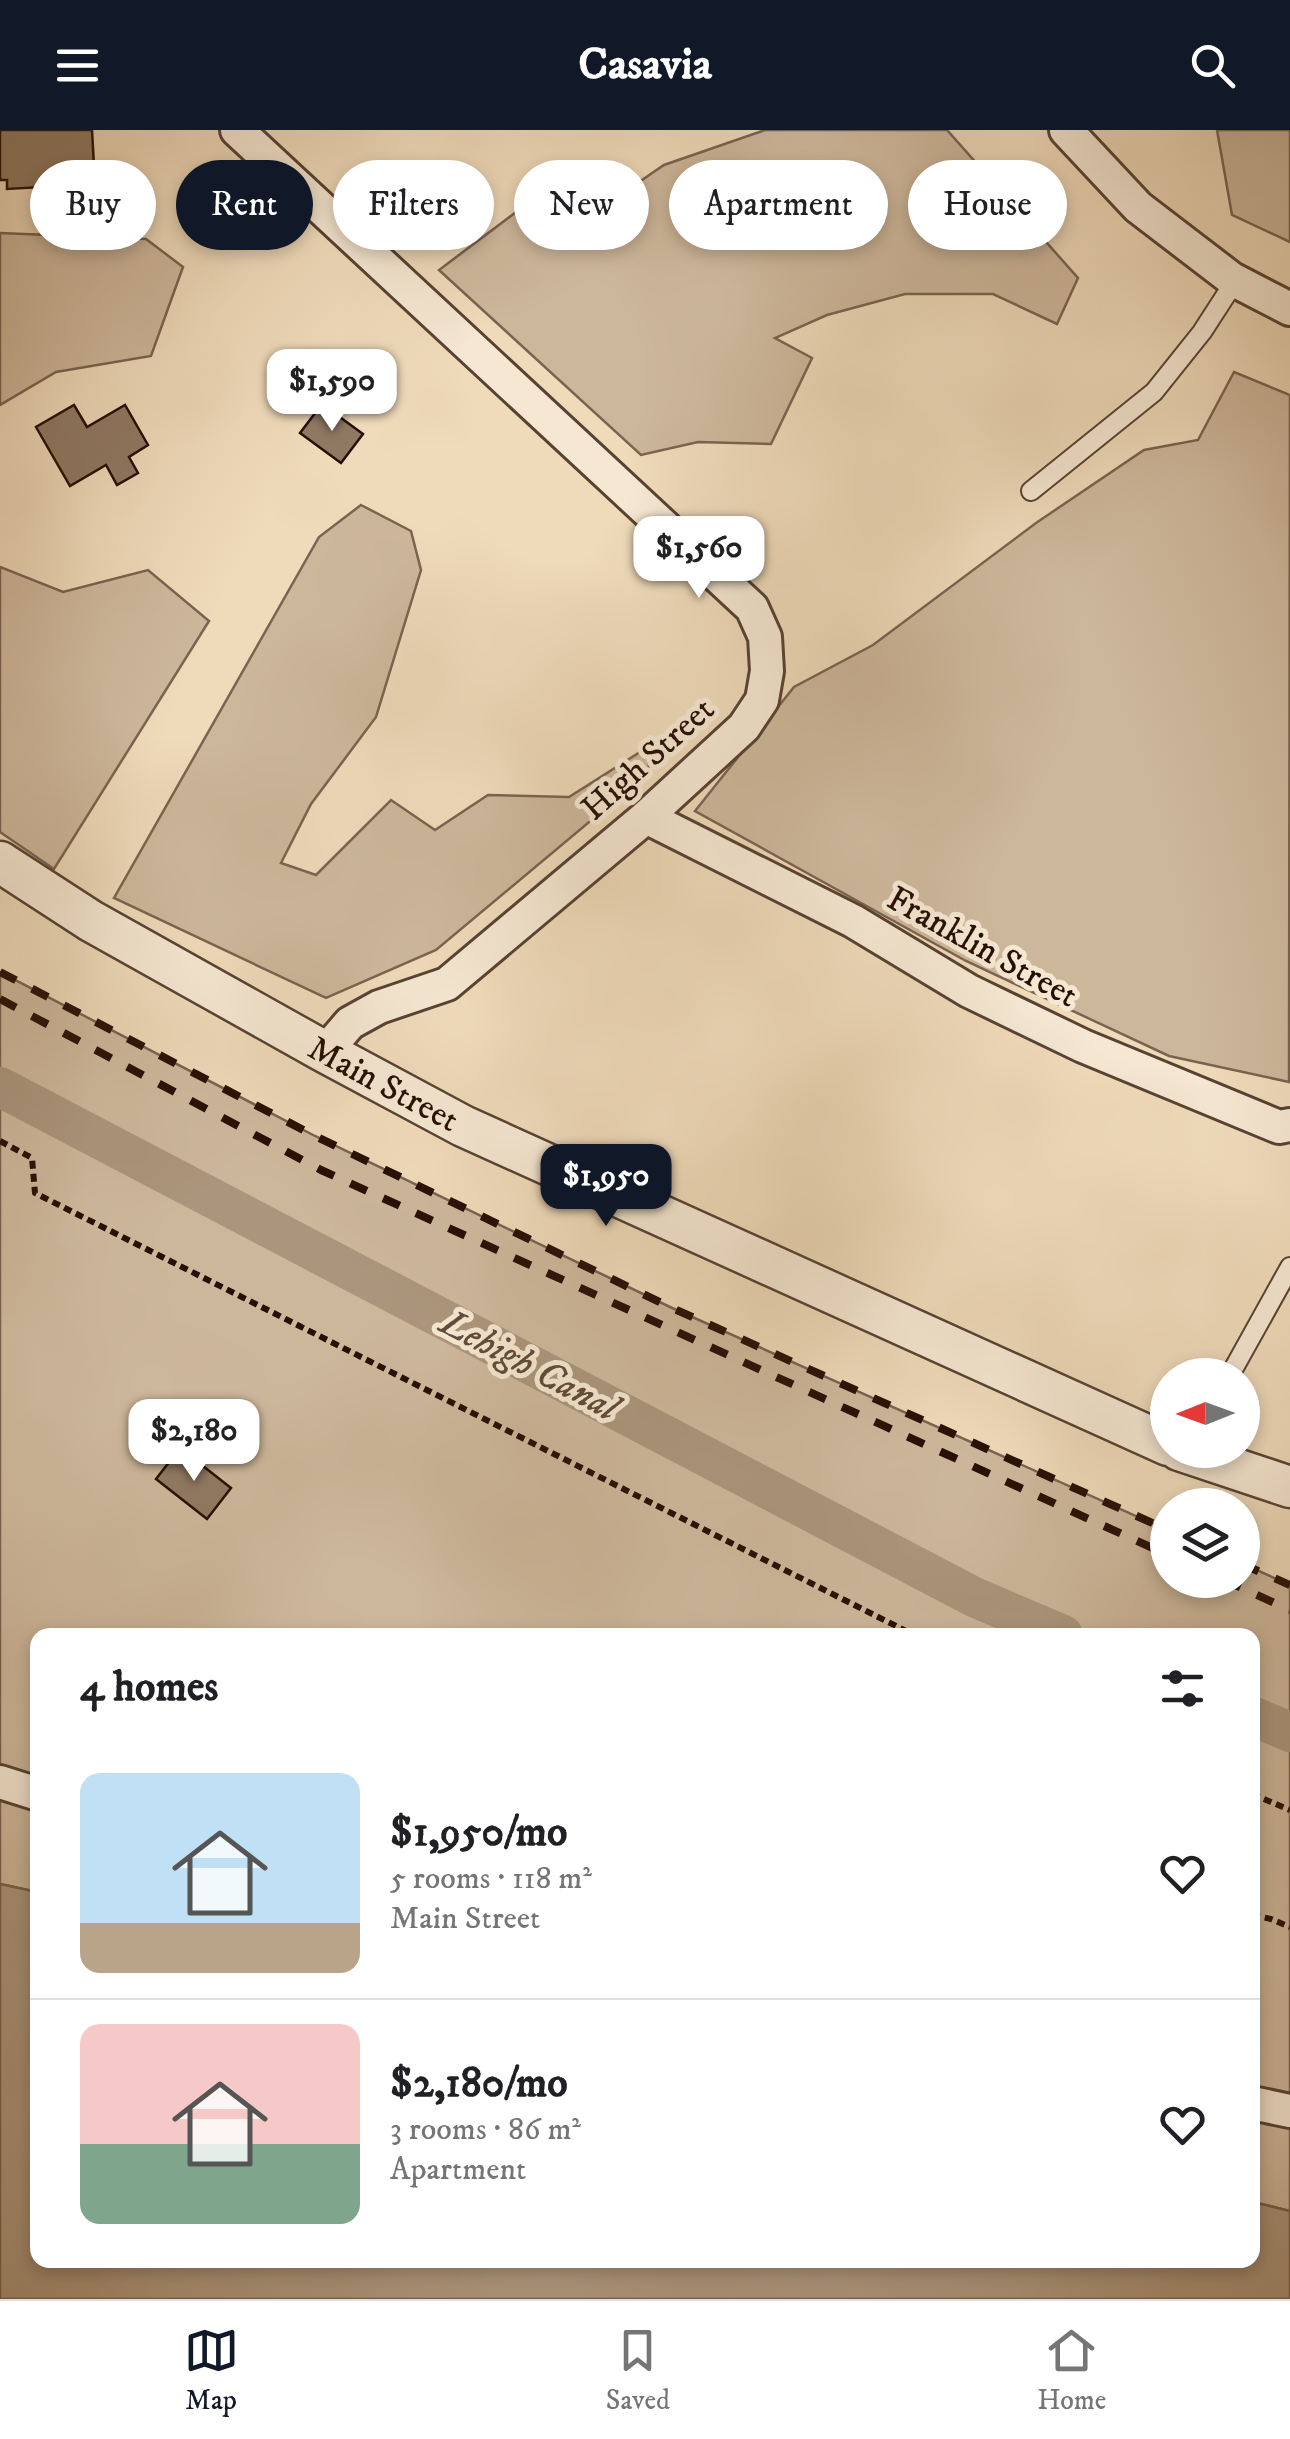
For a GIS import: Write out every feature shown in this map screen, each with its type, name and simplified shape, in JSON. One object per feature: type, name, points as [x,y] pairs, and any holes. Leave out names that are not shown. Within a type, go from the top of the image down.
[{"type":"street","name":"High Street","points":[[236,130],[752,608],[765,636],[768,671],[762,700],[744,727],[646,817],[447,984],[380,1007],[350,1023],[325,1052]]},
{"type":"street","points":[[1066,130],[1138,207],[1235,281],[1290,309]]},
{"type":"street","name":"Franklin Street","points":[[646,817],[853,921],[970,991],[1067,1038],[1279,1127],[1290,1125]]},
{"type":"street","name":"Main Street","points":[[0,862],[92,921],[464,1126],[1150,1436]]},
{"type":"street","name":"Main Street","points":[[1232,1468],[1290,1488]]},
{"type":"street","points":[[0,1782],[30,1791]]},
{"type":"street","points":[[1260,2104],[1290,2111]]},
{"type":"lane","points":[[1032,490],[1154,392],[1202,332],[1235,281]]},
{"type":"lane","points":[[1239,1358],[1290,1266]]},
{"type":"path","points":[[0,1141],[32,1158],[35,1194],[900,1628]]},
{"type":"path","points":[[1260,1797],[1290,1810]]},
{"type":"path","points":[[1260,1918],[1290,1927]]},
{"type":"shaded area","points":[[765,130],[947,130],[974,160],[908,160],[908,250],[1053,250],[1078,278],[1057,324],[993,294],[905,294],[827,315],[775,338],[812,358],[771,444],[698,442],[641,455],[439,270],[466,250],[494,250],[494,229],[514,214],[514,250],[649,250],[649,175],[669,163],[669,250],[888,250],[888,160],[678,160]]},
{"type":"shaded area","points":[[1217,130],[1290,130],[1290,242],[1232,215]]},
{"type":"shaded area","points":[[0,233],[30,234],[30,250],[156,250],[156,247],[183,267],[151,356],[56,372],[0,405]]},
{"type":"shaded area","points":[[1234,372],[1290,395],[1289,1082],[1169,1056],[966,961],[695,811],[794,687],[873,645],[1036,523],[1144,450],[1198,440]]},
{"type":"shaded area","points":[[361,505],[411,531],[421,570],[376,717],[311,804],[281,863],[316,875],[391,800],[435,830],[488,795],[569,797],[648,747],[649,772],[436,950],[326,998],[114,898],[319,537]]},
{"type":"shaded area","points":[[0,567],[63,592],[148,570],[209,621],[54,869],[0,832]]},
{"type":"shaded area","points":[[0,972],[315,1136],[670,1307],[1150,1522],[1150,1598],[1260,1598],[1260,1572],[1290,1585],[1290,2211],[1260,2204],[1260,1628],[30,1628],[30,1890],[0,1884]]},
{"type":"shaded area","points":[[0,1884],[30,1890],[30,2268],[1260,2268],[1260,2204],[1290,2211],[1290,2299],[0,2299]]},
{"type":"building","points":[[0,130],[92,130],[94,160],[30,160],[30,188],[7,189],[7,180],[0,180]]},
{"type":"building","points":[[322,404],[363,434],[341,463],[300,433]]},
{"type":"building","points":[[74,405],[87,427],[125,405],[148,445],[129,457],[138,473],[117,485],[106,465],[70,486],[36,427]]},
{"type":"building","points":[[180,1448],[231,1488],[207,1519],[156,1479]]},
{"type":"waterway","name":"Lehigh Canal","points":[[0,1087],[974,1597],[1047,1628]]},
{"type":"waterway","name":"Lehigh Canal","points":[[1260,1719],[1290,1732]]},
{"type":"railway","points":[[0,972],[315,1136],[670,1307],[1150,1522]]},
{"type":"railway","points":[[0,999],[321,1170],[1150,1547]]},
{"type":"railway","points":[[1260,1572],[1290,1585]]},
{"type":"railway","points":[[1260,1596],[1290,1610]]}]
